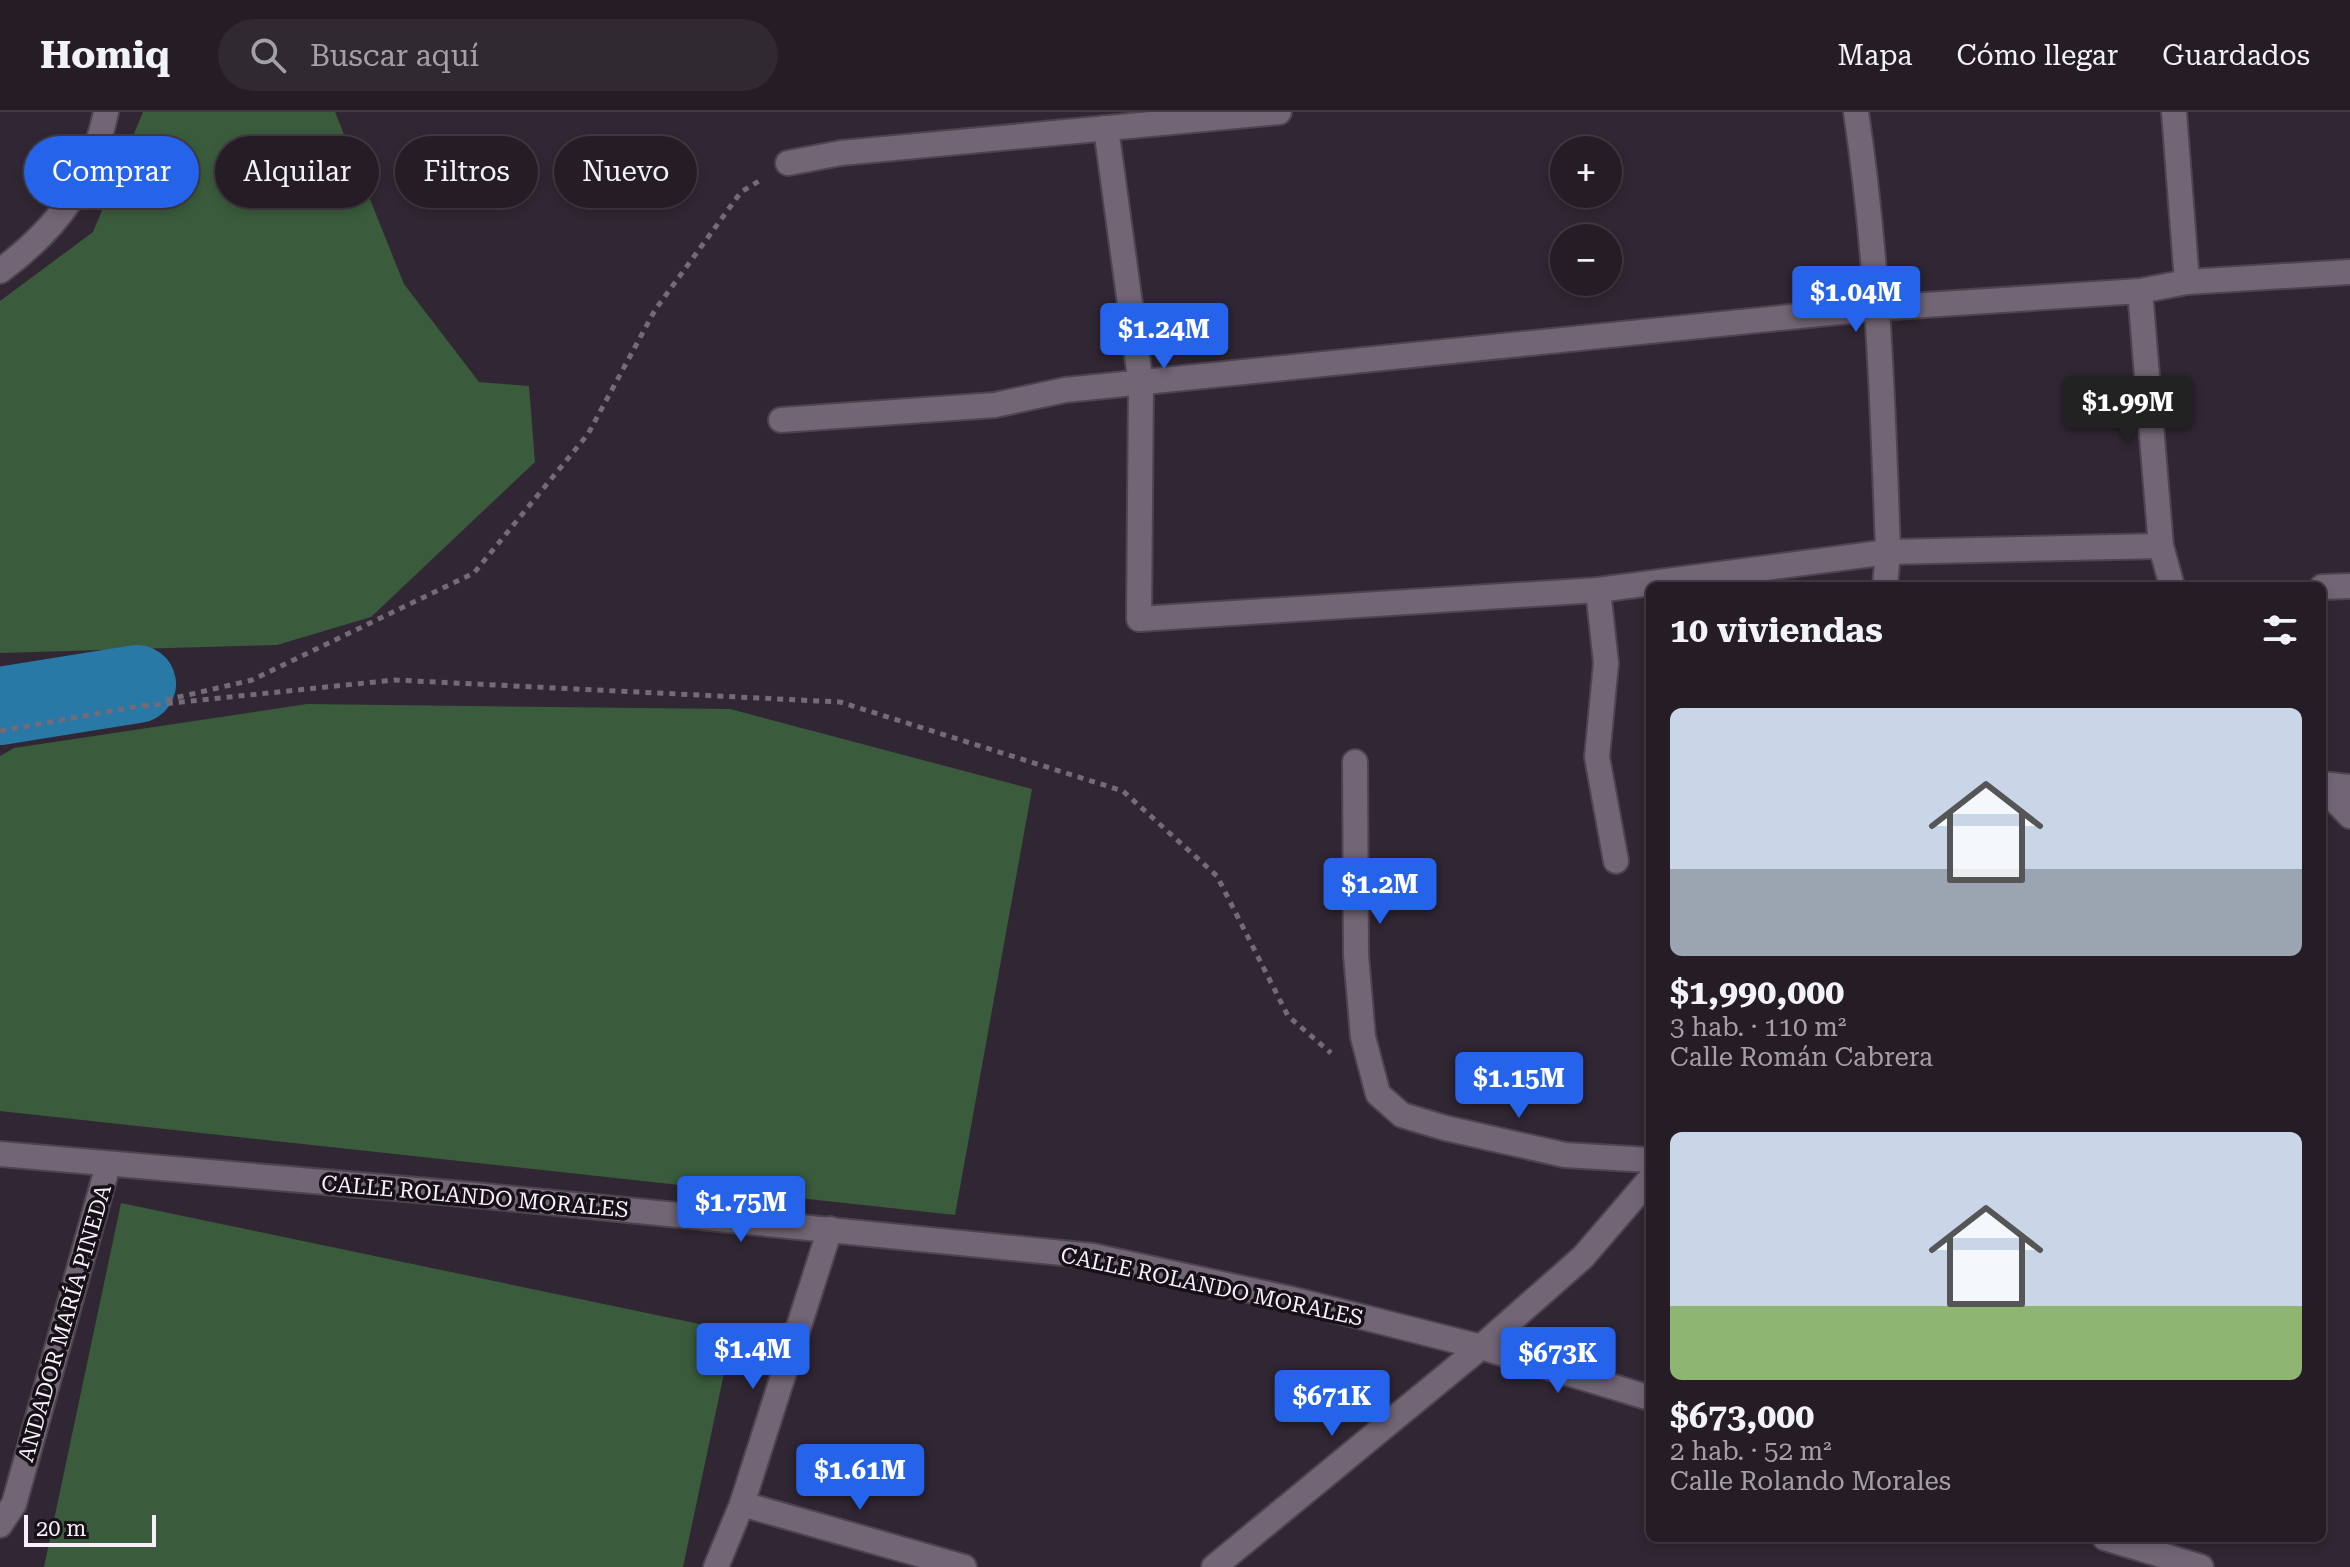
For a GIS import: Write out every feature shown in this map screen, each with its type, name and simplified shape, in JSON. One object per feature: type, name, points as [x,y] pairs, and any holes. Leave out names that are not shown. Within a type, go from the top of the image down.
[{"type":"street","points":[[0,271],[38,243],[67,208],[98,149],[106,112]]},
{"type":"street","points":[[788,163],[841,153],[1279,112]]},
{"type":"street","points":[[1856,112],[1868,191],[1879,308],[1888,552],[1885,582]]},
{"type":"street","points":[[2174,112],[2187,282]]},
{"type":"street","points":[[1106,128],[1141,385],[1139,619],[1598,590],[1646,584]]},
{"type":"street","points":[[781,420],[995,405],[1065,390],[1141,385],[1879,308],[2140,291],[2187,282],[2350,272]]},
{"type":"street","points":[[2140,291],[2161,546],[2171,582]]},
{"type":"street","points":[[1659,582],[1888,552],[2161,546]]},
{"type":"street","points":[[2326,587],[2350,586]]},
{"type":"street","points":[[1598,590],[1606,663],[1597,757],[1616,861]]},
{"type":"street","points":[[1355,762],[1356,955],[1363,1037],[1378,1094],[1402,1115],[1445,1128],[1565,1155],[1646,1160]]},
{"type":"street","points":[[2326,785],[2350,787]]},
{"type":"street","points":[[2326,789],[2350,816]]},
{"type":"street","name":"CALLE ROLANDO MORALES","points":[[0,1154],[830,1229],[1093,1256],[1291,1299],[1481,1347],[1646,1397]]},
{"type":"street","name":"ANDADOR MARÍA PINEDA","points":[[0,1525],[14,1504],[108,1165]]},
{"type":"street","points":[[1214,1567],[1481,1347],[1583,1257],[1646,1184]]},
{"type":"street","points":[[716,1567],[742,1504],[830,1229]]},
{"type":"street","points":[[742,1504],[964,1567]]},
{"type":"street","points":[[2118,1542],[2201,1567]]},
{"type":"path","points":[[0,731],[143,706],[252,680],[474,573],[588,434],[655,310],[741,192],[788,163]]},
{"type":"path","points":[[143,706],[394,680],[840,702],[1123,791],[1217,876],[1288,1016],[1333,1055]]},
{"type":"green space","points":[[143,112],[335,112],[345,136],[215,136],[215,208],[374,208],[404,284],[479,382],[529,386],[535,462],[371,617],[277,645],[0,653],[0,301],[93,232],[103,208],[199,208],[199,136],[133,136]]},
{"type":"green space","points":[[307,704],[730,709],[1032,789],[955,1215],[0,1111],[0,756],[14,748]]},
{"type":"green space","points":[[121,1203],[733,1331],[683,1567],[44,1567]]},
{"type":"waterway","points":[[0,706],[137,684]]}]
